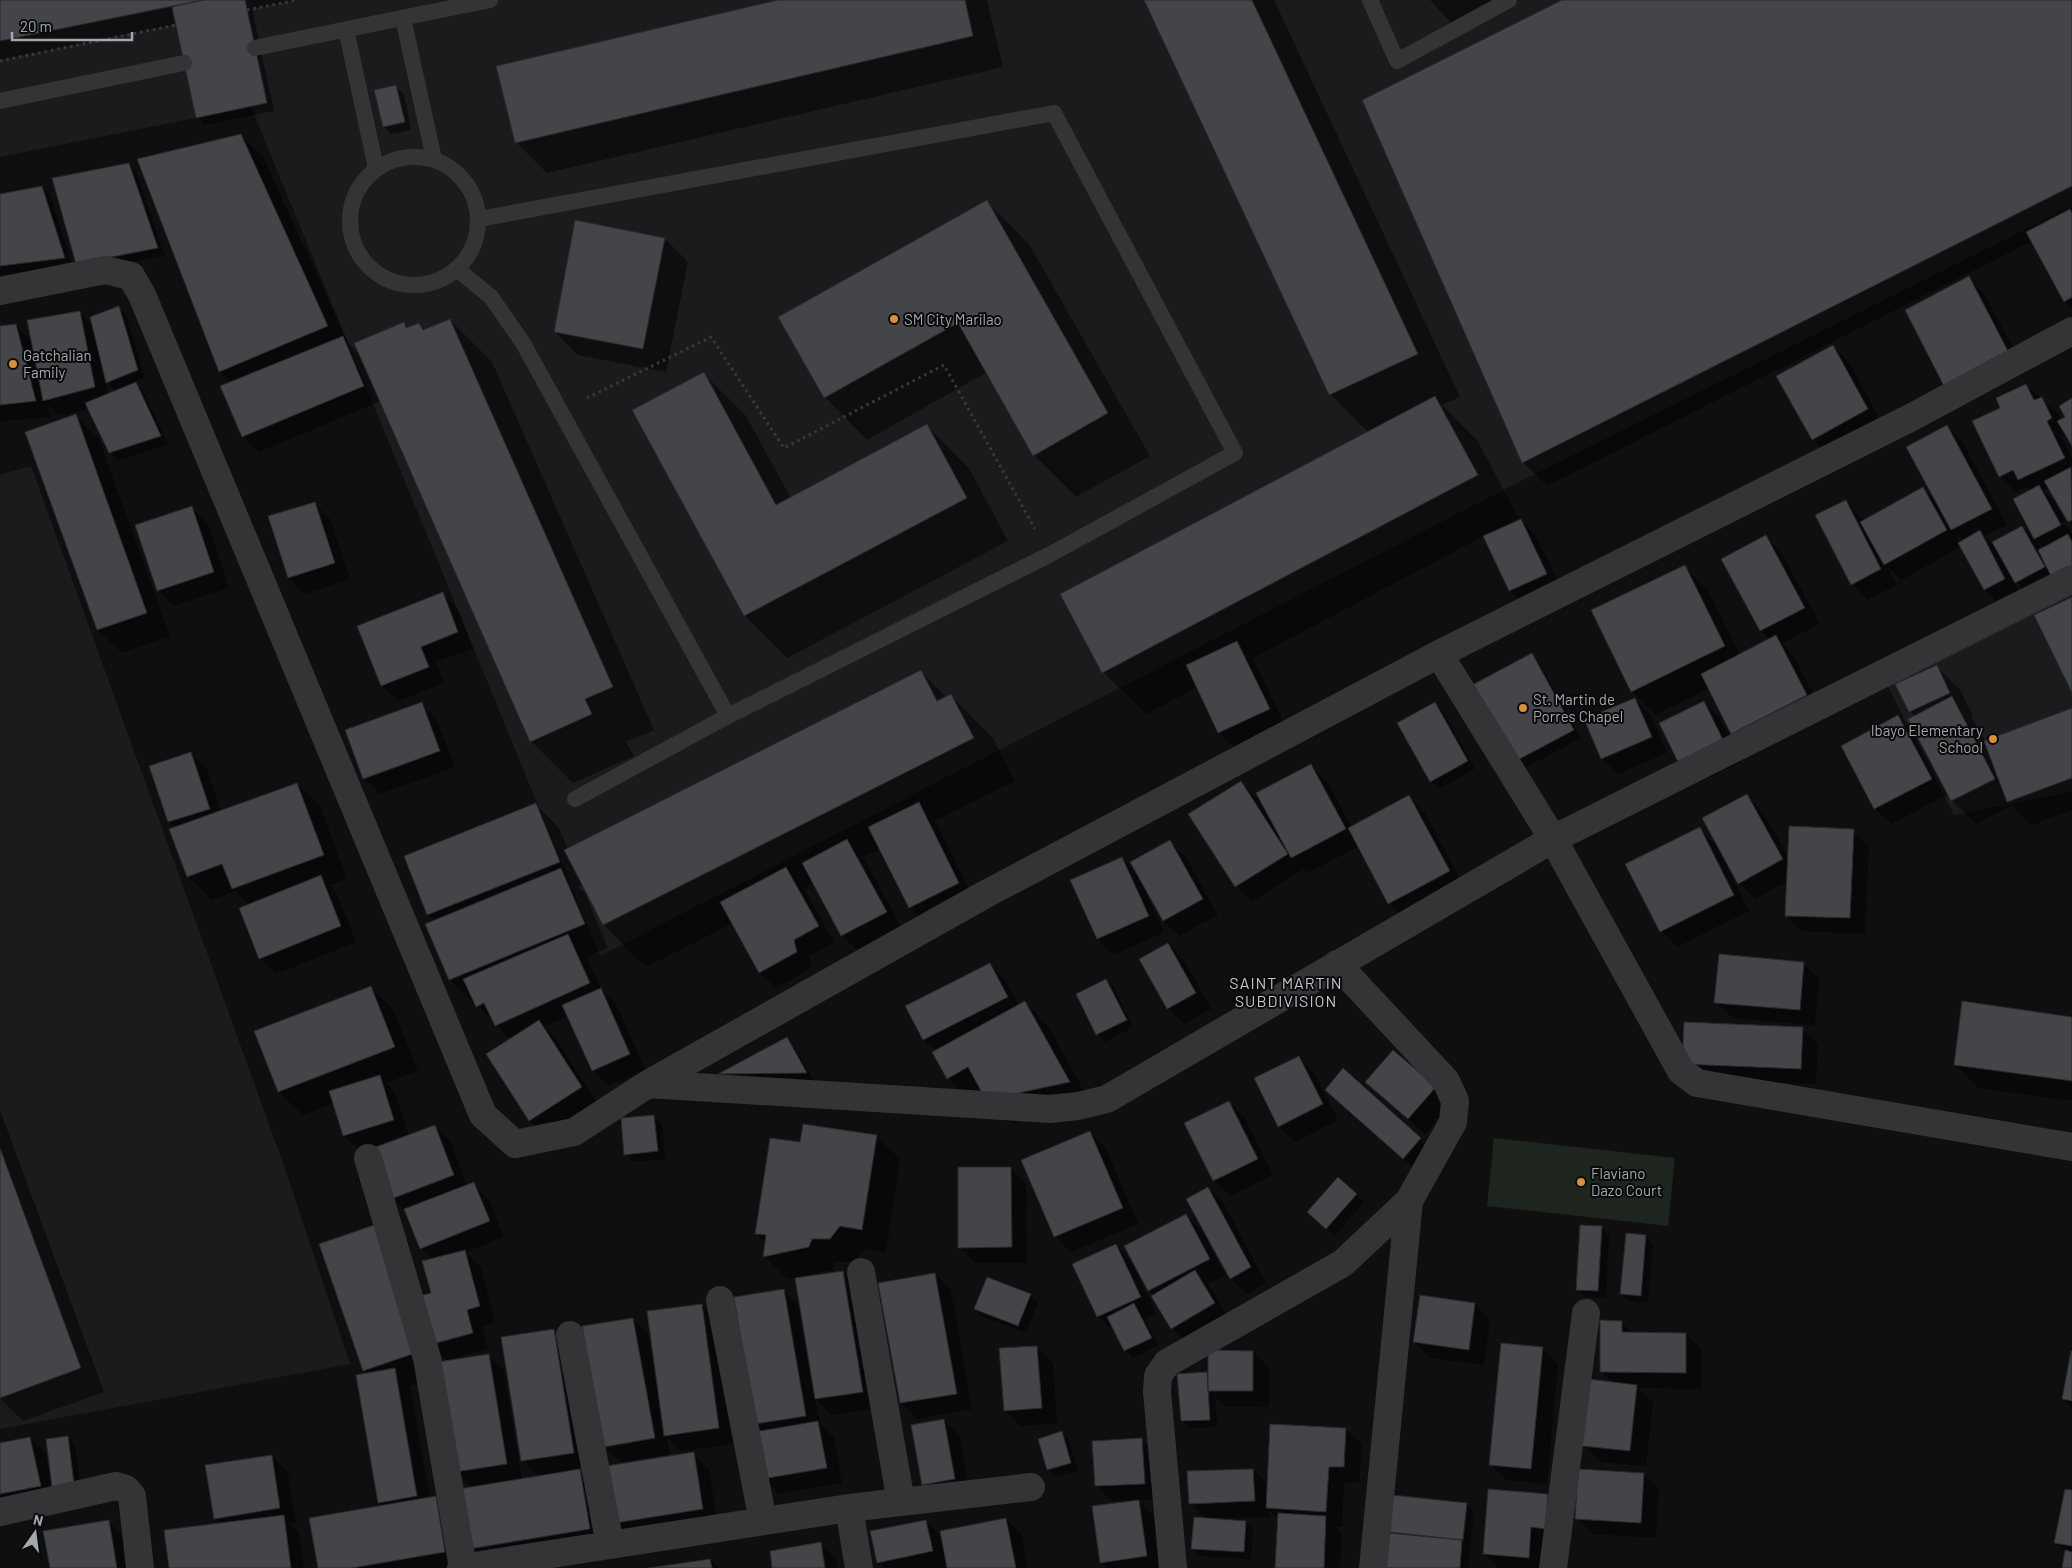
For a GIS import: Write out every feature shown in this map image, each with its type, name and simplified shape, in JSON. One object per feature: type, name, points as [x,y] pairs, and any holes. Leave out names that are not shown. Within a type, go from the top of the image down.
[{"type":"street","points":[[0,291],[105,270],[131,276],[149,314],[483,1115],[516,1144],[574,1132],[648,1084],[984,895],[1439,654],[1914,416],[2072,331]]},
{"type":"street","points":[[648,1084],[1050,1109],[1078,1106],[1107,1099],[1553,839],[2072,579]]},
{"type":"street","points":[[1439,654],[1553,839],[1671,1056],[1681,1071],[1696,1083],[2072,1147]]},
{"type":"street","points":[[1173,1568],[1157,1392],[1158,1376],[1167,1363],[1343,1263],[1409,1201],[1453,1122],[1455,1101],[1446,1081],[1337,964]]},
{"type":"street","points":[[368,1158],[427,1358],[462,1568],[848,1508],[1031,1487]]},
{"type":"street","points":[[1373,1568],[1409,1201]]},
{"type":"street","points":[[861,1272],[902,1502]]},
{"type":"street","points":[[720,1300],[763,1521]]},
{"type":"street","points":[[1553,1568],[1586,1313]]},
{"type":"street","points":[[570,1335],[610,1545]]},
{"type":"street","points":[[0,1512],[116,1486],[126,1489],[132,1496],[140,1568]]},
{"type":"street","points":[[848,1508],[859,1568]]},
{"type":"lane","points":[[255,48],[490,0]]},
{"type":"lane","points":[[1370,0],[1396,61],[1509,0]]},
{"type":"lane","points":[[403,18],[434,159]]},
{"type":"lane","points":[[346,29],[376,168]]},
{"type":"lane","points":[[0,101],[184,63]]},
{"type":"lane","points":[[479,219],[1054,113],[1235,453],[1049,555],[728,716],[575,799]]},
{"type":"lane","points":[[415,157],[434,159],[452,169],[466,182],[476,200],[479,219],[477,238],[469,255],[457,269],[439,280],[419,285],[399,283],[379,275],[363,261],[353,242],[350,222],[353,202],[362,183],[376,168],[395,159],[415,157]]},
{"type":"lane","points":[[457,269],[491,297],[523,343],[728,716]]},
{"type":"path","points":[[247,10],[297,0]]},
{"type":"path","points":[[0,61],[176,25]]},
{"type":"path","points":[[560,411],[711,337],[784,448],[944,365],[1049,555]]},
{"type":"shaded area","name":"SM City Marilao","points":[[0,0],[2072,0],[2072,206],[1523,480],[600,956],[251,107],[0,157]]},
{"type":"shaded area","points":[[31,466],[287,1174],[350,1364],[0,1429],[0,475]]},
{"type":"shaded area","name":"Ibayo Elementary School","points":[[2072,594],[2072,792],[1954,815],[1887,685]]},
{"type":"shaded area","name":"Flaviano Dazo Court","points":[[1494,1138],[1675,1158],[1668,1226],[1487,1206]]},
{"type":"building","points":[[0,0],[203,0],[0,41]]},
{"type":"building","points":[[203,0],[245,0],[267,103],[196,118],[172,7]]},
{"type":"building","points":[[778,0],[965,0],[973,36],[515,143],[496,66]]},
{"type":"building","points":[[1144,0],[1252,0],[1418,354],[1329,395]]},
{"type":"building","points":[[1562,0],[2072,0],[2072,186],[1522,463],[1362,100]]},
{"type":"building","points":[[396,85],[405,122],[383,127],[374,90]]},
{"type":"building","points":[[241,134],[328,326],[219,372],[137,159]]},
{"type":"building","points":[[129,163],[158,248],[76,264],[52,178]]},
{"type":"building","points":[[42,186],[65,258],[0,266],[0,194]]},
{"type":"building","points":[[987,200],[1108,413],[1033,456],[958,323],[824,398],[778,317]]},
{"type":"building","points":[[2070,209],[2072,213],[2072,297],[2064,302],[2026,232]]},
{"type":"building","points":[[575,220],[665,238],[643,349],[554,332]]},
{"type":"building","points":[[1969,276],[2010,355],[1945,388],[1905,310]]},
{"type":"building","points":[[119,306],[138,370],[106,383],[90,317]]},
{"type":"building","points":[[80,311],[95,387],[43,401],[27,320]]},
{"type":"building","points":[[450,319],[613,687],[585,699],[592,714],[530,742],[354,343],[404,322],[406,328],[419,323],[423,330]]},
{"type":"building","name":"Gatchalian Family","points":[[16,324],[36,401],[0,405],[0,326]]},
{"type":"building","points":[[343,336],[364,386],[242,437],[220,386]]},
{"type":"building","points":[[1833,345],[1868,409],[1812,440],[1776,376]]},
{"type":"building","points":[[704,372],[776,505],[927,424],[967,498],[744,616],[632,410]]},
{"type":"building","points":[[136,382],[161,436],[109,453],[85,403]]},
{"type":"building","points":[[2026,384],[2034,400],[2042,397],[2052,418],[2047,421],[2065,458],[2018,480],[2013,470],[1999,477],[1972,421],[2000,408],[1996,398]]},
{"type":"building","points":[[1435,396],[1478,475],[1102,673],[1060,594]]},
{"type":"building","points":[[2072,398],[2072,446],[2057,421],[2065,417],[2059,406]]},
{"type":"building","points":[[76,414],[147,613],[97,630],[25,432]]},
{"type":"building","points":[[1947,425],[1992,509],[1951,530],[1906,447]]},
{"type":"building","points":[[2071,467],[2072,520],[2068,522],[2044,481]]},
{"type":"building","points":[[2039,485],[2061,525],[2034,539],[2013,499]]},
{"type":"building","points":[[1923,487],[1947,530],[1884,565],[1860,522]]},
{"type":"building","points":[[1846,500],[1881,569],[1851,585],[1815,515]]},
{"type":"building","points":[[315,502],[335,563],[288,578],[268,516]]},
{"type":"building","points":[[192,506],[214,572],[157,591],[135,525]]},
{"type":"building","points":[[1521,519],[1547,574],[1509,591],[1483,536]]},
{"type":"building","points":[[2022,526],[2045,567],[2015,583],[1992,542]]},
{"type":"building","points":[[1980,530],[2005,579],[1984,590],[1958,543]]},
{"type":"building","points":[[2068,534],[2072,542],[2072,566],[2051,576],[2038,550]]},
{"type":"building","points":[[1766,535],[1805,608],[1760,631],[1721,559]]},
{"type":"building","points":[[1685,565],[1725,646],[1631,692],[1591,610]]},
{"type":"building","points":[[443,592],[458,632],[421,647],[429,667],[381,686],[357,626]]},
{"type":"building","points":[[2072,597],[2072,693],[2034,615]]},
{"type":"building","points":[[1776,635],[1807,695],[1731,734],[1701,674]]},
{"type":"building","points":[[1237,641],[1270,709],[1218,733],[1186,665]]},
{"type":"building","name":"St. Martin de Porres Chapel","points":[[1532,653],[1574,730],[1514,762],[1472,685]]},
{"type":"building","points":[[1937,665],[1950,693],[1909,712],[1895,684]]},
{"type":"building","points":[[921,670],[937,701],[951,694],[974,738],[603,925],[564,850]]},
{"type":"building","points":[[1952,696],[1995,779],[1951,801],[1908,719]]},
{"type":"building","points":[[1635,698],[1652,737],[1601,759],[1584,719]]},
{"type":"building","points":[[1704,701],[1726,746],[1681,768],[1659,723]]},
{"type":"building","points":[[422,702],[440,751],[363,779],[345,730]]},
{"type":"building","points":[[1435,702],[1468,761],[1430,782],[1397,723]]},
{"type":"building","points":[[2072,708],[2072,778],[2007,802],[1984,741]]},
{"type":"building","points":[[1898,715],[1932,779],[1874,809],[1841,746]]},
{"type":"building","points":[[191,752],[210,809],[168,822],[149,766]]},
{"type":"building","points":[[1311,764],[1346,829],[1291,858],[1256,793]]},
{"type":"building","points":[[1241,781],[1288,854],[1235,887],[1188,814]]},
{"type":"building","points":[[297,783],[324,855],[232,889],[222,864],[187,877],[169,829]]},
{"type":"building","points":[[1747,794],[1783,859],[1738,884],[1702,818]]},
{"type":"building","points":[[1409,795],[1450,871],[1388,904],[1348,828]]},
{"type":"building","points":[[919,802],[959,883],[909,908],[868,827]]},
{"type":"building","points":[[536,803],[560,862],[427,915],[404,856]]},
{"type":"building","points":[[1789,826],[1854,829],[1850,918],[1785,916]]},
{"type":"building","points":[[1700,827],[1734,895],[1660,932],[1625,864]]},
{"type":"building","points":[[847,839],[887,912],[841,936],[802,863]]},
{"type":"building","points":[[1170,840],[1203,899],[1163,921],[1130,862]]},
{"type":"building","points":[[1122,857],[1149,916],[1097,939],[1070,880]]},
{"type":"building","points":[[786,867],[819,926],[794,940],[797,952],[759,973],[720,902]]},
{"type":"building","points":[[561,868],[585,924],[449,980],[425,924]]},
{"type":"building","points":[[321,875],[341,926],[259,959],[239,908]]},
{"type":"building","points":[[568,934],[590,983],[495,1026],[484,1003],[476,1007],[463,979]]},
{"type":"building","points":[[1168,943],[1196,993],[1167,1009],[1139,959]]},
{"type":"building","points":[[1719,954],[1804,962],[1800,1010],[1714,1003]]},
{"type":"building","points":[[990,963],[1008,997],[923,1040],[905,1006]]},
{"type":"building","points":[[1106,979],[1127,1020],[1096,1035],[1076,994]]},
{"type":"building","points":[[371,986],[395,1047],[278,1092],[254,1031]]},
{"type":"building","points":[[601,988],[630,1054],[592,1071],[562,1005]]},
{"type":"building","points":[[1025,1001],[1070,1082],[986,1100],[968,1067],[947,1079],[932,1052]]},
{"type":"building","points":[[1962,1001],[2072,1017],[2072,1081],[1954,1065]]},
{"type":"building","points":[[539,1020],[582,1087],[529,1121],[486,1054]]},
{"type":"building","points":[[1684,1022],[1803,1027],[1801,1069],[1682,1064]]},
{"type":"building","points":[[787,1037],[807,1073],[718,1074]]},
{"type":"building","points":[[1393,1050],[1436,1087],[1408,1119],[1365,1082]]},
{"type":"building","points":[[1299,1056],[1323,1104],[1278,1127],[1254,1078]]},
{"type":"building","points":[[1343,1068],[1421,1138],[1403,1159],[1325,1090]]},
{"type":"building","points":[[380,1075],[394,1120],[343,1136],[329,1091]]},
{"type":"building","points":[[1229,1101],[1258,1159],[1213,1181],[1184,1123]]},
{"type":"building","points":[[654,1115],[658,1151],[624,1155],[621,1118]]},
{"type":"building","points":[[803,1124],[877,1135],[862,1230],[840,1226],[830,1239],[812,1239],[809,1247],[763,1257],[766,1235],[755,1234],[770,1138],[800,1142]]},
{"type":"building","points":[[435,1125],[454,1175],[391,1199],[373,1148]]},
{"type":"building","points":[[1090,1131],[1123,1208],[1054,1237],[1021,1160]]},
{"type":"building","points":[[0,1148],[81,1368],[0,1398]]},
{"type":"building","points":[[958,1167],[1011,1167],[1012,1247],[958,1248]]},
{"type":"building","points":[[1338,1177],[1357,1194],[1326,1229],[1307,1212]]},
{"type":"building","points":[[474,1182],[490,1221],[420,1249],[404,1209]]},
{"type":"building","points":[[1208,1187],[1251,1267],[1230,1279],[1186,1199]]},
{"type":"building","points":[[1186,1214],[1210,1259],[1148,1291],[1124,1246]]},
{"type":"building","points":[[377,1224],[421,1351],[363,1371],[319,1244]]},
{"type":"building","points":[[1580,1225],[1602,1226],[1598,1291],[1576,1290]]},
{"type":"building","points":[[1626,1233],[1646,1235],[1641,1296],[1620,1294]]},
{"type":"building","points":[[1116,1244],[1141,1297],[1097,1317],[1072,1264]]},
{"type":"building","points":[[465,1250],[480,1306],[467,1310],[473,1333],[429,1345],[416,1297],[431,1293],[422,1261]]},
{"type":"building","points":[[1195,1270],[1215,1303],[1171,1329],[1151,1296]]},
{"type":"building","points":[[843,1271],[863,1392],[815,1399],[795,1278]]},
{"type":"building","points":[[935,1273],[957,1394],[900,1403],[878,1283]]},
{"type":"building","points":[[987,1277],[1031,1294],[1018,1326],[974,1309]]},
{"type":"building","points":[[784,1289],[806,1416],[755,1424],[734,1297]]},
{"type":"building","points":[[1420,1295],[1475,1303],[1469,1350],[1413,1342]]},
{"type":"building","points":[[1134,1303],[1152,1338],[1124,1351],[1107,1317]]},
{"type":"building","points":[[702,1304],[719,1428],[664,1436],[647,1311]]},
{"type":"building","points":[[633,1318],[655,1438],[604,1447],[582,1326]]},
{"type":"building","points":[[1600,1320],[1622,1321],[1622,1332],[1686,1333],[1686,1373],[1600,1372]]},
{"type":"building","points":[[554,1329],[574,1453],[521,1461],[501,1337]]},
{"type":"building","points":[[1501,1343],[1543,1347],[1531,1469],[1489,1465]]},
{"type":"building","points":[[1037,1346],[1042,1408],[1004,1411],[999,1348]]},
{"type":"building","points":[[1208,1350],[1253,1351],[1253,1391],[1208,1391]]},
{"type":"building","points":[[2072,1351],[2072,1401],[2062,1399]]},
{"type":"building","points":[[489,1354],[507,1464],[455,1472],[438,1362]]},
{"type":"building","points":[[395,1368],[417,1496],[378,1503],[356,1375]]},
{"type":"building","points":[[1207,1372],[1210,1420],[1181,1421],[1177,1374]]},
{"type":"building","points":[[1589,1379],[1637,1385],[1630,1451],[1582,1446]]},
{"type":"building","points":[[944,1419],[955,1479],[922,1485],[911,1425]]},
{"type":"building","points":[[818,1421],[827,1468],[762,1479],[754,1432]]},
{"type":"building","points":[[1270,1424],[1346,1428],[1344,1467],[1329,1467],[1326,1512],[1266,1508]]},
{"type":"building","points":[[1062,1431],[1071,1463],[1047,1470],[1038,1439]]},
{"type":"building","points":[[68,1436],[74,1484],[52,1487],[46,1439]]},
{"type":"building","points":[[30,1437],[41,1486],[0,1494],[0,1443]]},
{"type":"building","points":[[1142,1438],[1145,1484],[1095,1486],[1092,1441]]},
{"type":"building","points":[[694,1452],[703,1509],[615,1523],[606,1466]]},
{"type":"building","points":[[272,1455],[280,1508],[214,1519],[205,1465]]},
{"type":"building","points":[[580,1469],[590,1529],[469,1549],[459,1489]]},
{"type":"building","points":[[1253,1469],[1255,1501],[1189,1504],[1187,1471]]},
{"type":"building","points":[[1578,1469],[1644,1473],[1641,1523],[1575,1519]]},
{"type":"building","points":[[1488,1489],[1548,1494],[1545,1529],[1531,1527],[1529,1558],[1483,1554]]},
{"type":"building","points":[[2065,1489],[2072,1490],[2072,1546],[2054,1543]]},
{"type":"building","points":[[1392,1495],[1467,1503],[1463,1540],[1389,1532]]},
{"type":"building","points":[[436,1496],[445,1552],[352,1568],[318,1568],[309,1518]]},
{"type":"building","points":[[1139,1500],[1147,1556],[1100,1563],[1092,1506]]},
{"type":"building","points":[[1278,1513],[1326,1516],[1324,1568],[1275,1568]]},
{"type":"building","points":[[284,1515],[291,1568],[169,1568],[164,1530]]},
{"type":"building","points":[[1194,1517],[1246,1521],[1244,1552],[1191,1549]]},
{"type":"building","points":[[1006,1518],[1016,1568],[947,1568],[940,1531]]},
{"type":"building","points":[[109,1520],[117,1568],[50,1568],[43,1531]]},
{"type":"building","points":[[926,1520],[933,1551],[877,1563],[870,1531]]},
{"type":"building","points":[[1388,1533],[1462,1540],[1460,1568],[1385,1568]]},
{"type":"building","points":[[821,1542],[825,1568],[772,1568],[770,1551]]},
{"type":"building","points":[[2065,1550],[2072,1552],[2072,1568],[2062,1568]]},
{"type":"building","points":[[710,1559],[712,1568],[648,1568]]},
{"type":"place","name":"SM City Marilao","points":[[894,319]]},
{"type":"place","name":"Gatchalian Family","points":[[13,364]]},
{"type":"place","name":"St. Martin de Porres Chapel","points":[[1523,708]]},
{"type":"place","name":"Ibayo Elementary School","points":[[1993,739]]},
{"type":"place","name":"Flaviano Dazo Court","points":[[1581,1182]]},
{"type":"district","name":"SAINT MARTIN SUBDIVISION","points":[[1286,991]]}]
